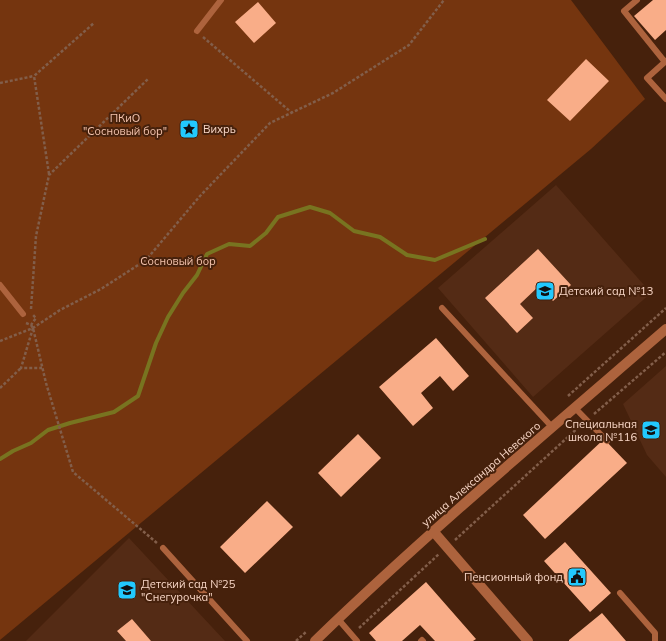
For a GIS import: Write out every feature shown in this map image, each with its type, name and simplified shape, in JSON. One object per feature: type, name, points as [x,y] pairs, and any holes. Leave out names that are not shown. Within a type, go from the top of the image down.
[{"type":"street","name":"улица Александра Невского","points":[[315,641],[433,532],[666,329]]},
{"type":"street","points":[[433,532],[528,641]]},
{"type":"lane","points":[[197,31],[221,0]]},
{"type":"lane","points":[[637,0],[624,11],[666,62],[647,78],[666,99]]},
{"type":"lane","points":[[0,285],[23,314]]},
{"type":"lane","points":[[442,308],[552,427]]},
{"type":"lane","points":[[575,408],[607,441]]},
{"type":"lane","points":[[163,548],[247,641]]},
{"type":"lane","points":[[620,593],[655,633],[655,641]]},
{"type":"lane","points":[[338,619],[357,641]]},
{"type":"path","points":[[0,341],[33,328],[60,310],[101,289],[146,260],[200,196],[270,123],[334,93],[409,45],[444,0]]},
{"type":"path","points":[[0,83],[34,76],[94,23]]},
{"type":"path","points":[[197,31],[292,113]]},
{"type":"path","points":[[31,312],[36,236],[49,175],[34,76]]},
{"type":"path","points":[[49,175],[149,78]]},
{"type":"path","points":[[31,325],[42,368],[73,472],[163,548]]},
{"type":"path","points":[[0,388],[21,368],[33,328]]},
{"type":"path","points":[[352,635],[586,420],[666,352]]},
{"type":"path","points":[[21,368],[42,368]]},
{"type":"shaded area","name":"Детский сад №13","points":[[556,185],[651,293],[533,397],[438,288]]},
{"type":"shaded area","name":"Специальная школа №116","points":[[666,366],[666,477],[647,455],[623,404]]},
{"type":"shaded area","name":"Детский сад №25 \"Снегурочка\"","points":[[129,538],[225,641],[26,641]]},
{"type":"green space","name":"Сосновый бор","points":[[0,0],[571,0],[645,99],[591,149],[0,640]]},
{"type":"building","points":[[653,0],[666,0],[666,30],[655,40],[634,16]]},
{"type":"building","points":[[258,2],[276,23],[254,43],[235,22]]},
{"type":"building","points":[[586,59],[609,81],[570,121],[547,100]]},
{"type":"building","points":[[538,249],[571,285],[553,301],[539,286],[520,304],[533,318],[517,333],[485,298]]},
{"type":"building","points":[[436,338],[469,376],[453,391],[440,376],[421,393],[433,408],[413,426],[379,387]]},
{"type":"building","points":[[358,434],[381,458],[341,497],[318,473]]},
{"type":"building","points":[[604,439],[627,463],[545,539],[523,515]]},
{"type":"building","points":[[267,501],[293,527],[245,573],[220,547]]},
{"type":"building","name":"Пенсионный фонд","points":[[565,542],[611,593],[590,612],[544,561]]},
{"type":"building","points":[[426,582],[476,639],[473,641],[435,641],[420,625],[402,641],[376,641],[369,633]]},
{"type":"building","points":[[602,613],[626,641],[569,641],[569,640]]},
{"type":"building","points":[[132,619],[151,641],[126,641],[117,631]]},
{"type":"waterway","points":[[0,459],[31,443],[48,430],[114,412],[138,396],[156,343],[168,317],[183,293],[197,275],[207,254],[229,244],[250,246],[266,233],[278,217],[310,207],[330,213],[354,231],[380,237],[407,255],[435,260],[485,239]]},
{"type":"place","name":"Вихрь","points":[[189,129]]},
{"type":"place","name":"Детский сад №13","points":[[545,291]]},
{"type":"place","name":"Специальная школа №116","points":[[651,430]]},
{"type":"place","name":"Пенсионный фонд","points":[[577,577]]},
{"type":"place","name":"Детский сад №25 \"Снегурочка\"","points":[[127,590]]},
{"type":"park label","name":"ПКиО \"Сосновый бор\"","points":[[125,124]]}]
